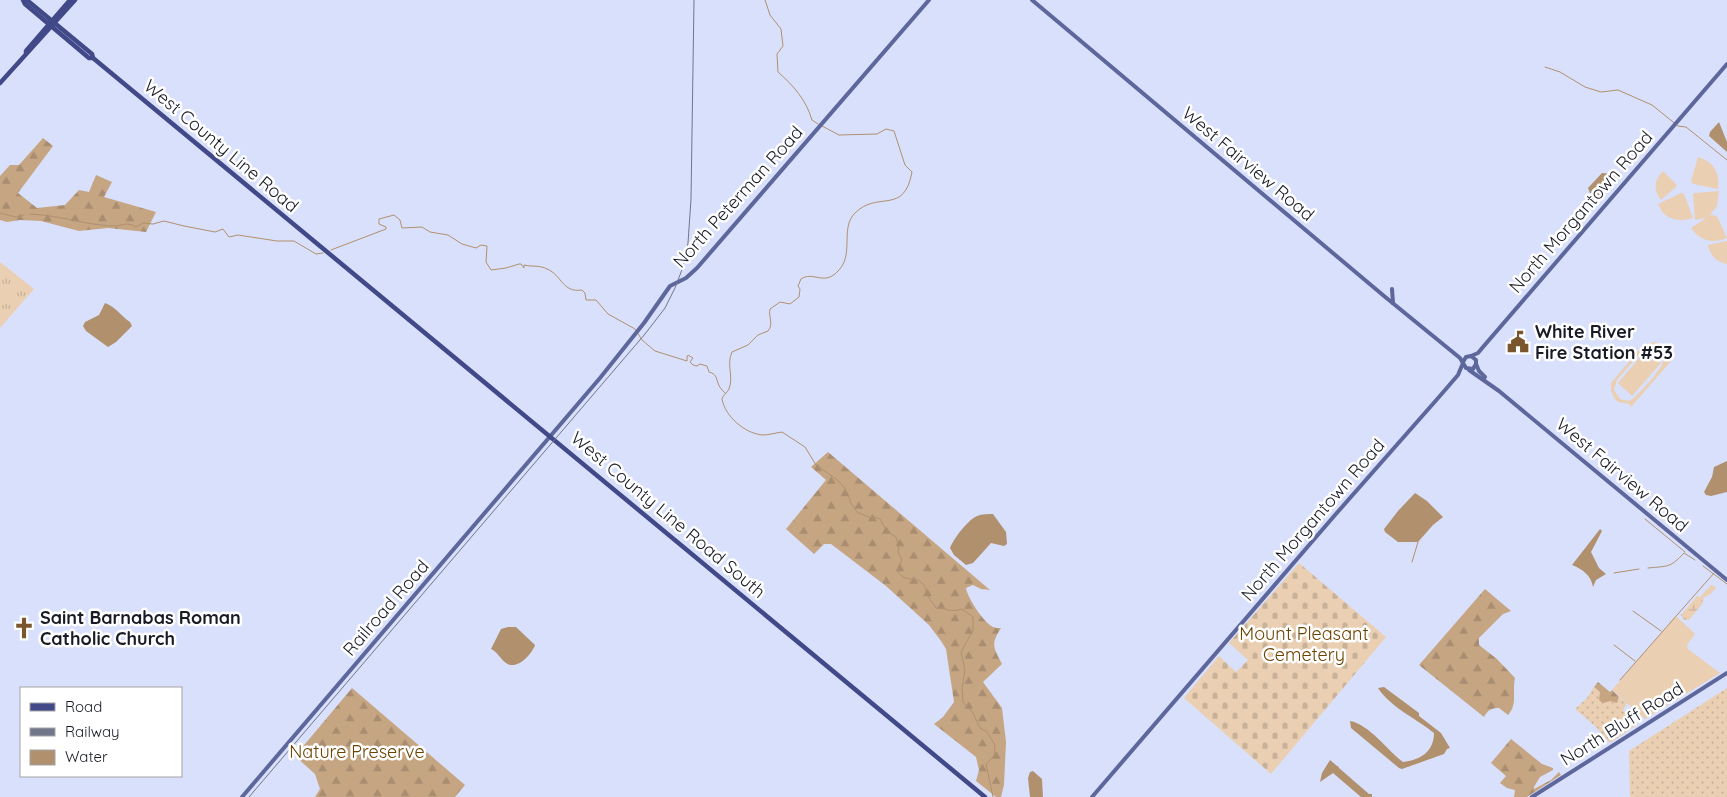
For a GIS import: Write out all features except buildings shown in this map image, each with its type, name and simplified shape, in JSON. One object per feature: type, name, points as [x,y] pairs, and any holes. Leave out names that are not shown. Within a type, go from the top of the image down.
[{"type":"main road","name":"West County Line Road","points":[[24,0],[28,1],[51,24],[92,54],[93,58],[332,255]]},
{"type":"main road","points":[[0,83],[26,53],[29,53],[70,0]]},
{"type":"main road","points":[[51,24],[75,0]]},
{"type":"main road","name":"West County Line Road South","points":[[332,255],[985,797]]},
{"type":"street","name":"North Peterman Road","points":[[551,436],[639,330],[670,286],[693,272],[929,0]]},
{"type":"street","name":"West Fairview Road","points":[[1032,0],[1393,304],[1460,358],[1463,363]]},
{"type":"street","name":"North Morgantown Road","points":[[1469,356],[1478,353],[1727,64]]},
{"type":"street","points":[[1392,289],[1393,304]]},
{"type":"street","name":"North Morgantown Road","points":[[1476,363],[1483,347]]},
{"type":"street","name":"West Fairview Road","points":[[1447,348],[1469,356]]},
{"type":"street","points":[[1469,356],[1474,358],[1476,363],[1473,369],[1464,367],[1463,363],[1469,356]]},
{"type":"street","name":"North Morgantown Road","points":[[1092,797],[1458,375],[1463,363]]},
{"type":"street","name":"West Fairview Road","points":[[1476,363],[1480,372],[1499,391]]},
{"type":"street","name":"West Fairview Road","points":[[1469,369],[1499,391],[1727,580]]},
{"type":"street","name":"North Morgantown Road","points":[[1458,375],[1469,369]]},
{"type":"street","name":"Railroad Road","points":[[242,797],[551,436]]},
{"type":"street","name":"North Bluff Road","points":[[1532,797],[1727,673]]},
{"type":"green space","points":[[43,138],[53,146],[18,193],[37,208],[65,205],[79,190],[89,192],[96,175],[112,182],[104,197],[156,212],[146,232],[108,228],[79,231],[41,221],[20,220],[7,222],[0,220],[0,176],[10,165],[19,165]]},
{"type":"green space","points":[[1698,157],[1704,159],[1715,169],[1718,178],[1718,189],[1693,184],[1691,181]]},
{"type":"green space","points":[[1663,171],[1677,185],[1661,200],[1657,193],[1656,181]]},
{"type":"green space","points":[[1719,191],[1717,206],[1710,215],[1717,216],[1727,238],[1712,241],[1698,236],[1691,228],[1706,218],[1695,220],[1693,195],[1694,193]]},
{"type":"green space","points":[[1681,193],[1684,194],[1693,218],[1676,220],[1667,216],[1658,204]]},
{"type":"green space","points":[[1727,241],[1727,264],[1714,258],[1708,245]]},
{"type":"green space","points":[[0,262],[34,289],[0,328]]},
{"type":"green space","points":[[1654,342],[1659,344],[1664,347],[1668,358],[1672,360],[1631,407],[1629,404],[1618,402],[1614,398],[1611,391],[1611,383],[1642,346]],"holes":[[[1649,346],[1659,348],[1663,352],[1663,363],[1649,383],[1634,398],[1628,401],[1620,399],[1614,390],[1617,380],[1643,350]]]},
{"type":"green space","points":[[1646,350],[1661,363],[1632,396],[1618,383]]},
{"type":"green space","points":[[828,452],[990,590],[981,589],[973,585],[966,588],[973,603],[989,625],[1001,628],[995,639],[994,646],[1002,664],[983,682],[1002,708],[1006,742],[1004,785],[1001,797],[996,797],[976,781],[979,770],[976,757],[934,724],[943,717],[954,702],[946,649],[929,625],[886,586],[831,544],[824,544],[814,554],[786,529],[826,480],[811,467]]},
{"type":"green space","name":"Mount Pleasant Cemetery","points":[[1299,563],[1386,637],[1271,774],[1184,698],[1219,656],[1236,672],[1248,660],[1229,643]]},
{"type":"green space","points":[[1711,585],[1716,587],[1714,590],[1704,597],[1702,604],[1689,620],[1684,620],[1681,615],[1697,596],[1700,597]]},
{"type":"green space","points":[[1485,589],[1511,611],[1503,614],[1479,638],[1479,645],[1497,659],[1515,678],[1514,702],[1508,715],[1499,708],[1496,708],[1490,710],[1484,717],[1419,665]]},
{"type":"green space","points":[[1676,616],[1695,634],[1687,645],[1688,649],[1720,673],[1645,719],[1612,690]]},
{"type":"green space","points":[[1598,682],[1610,692],[1612,690],[1619,697],[1617,703],[1611,701],[1603,703],[1599,700],[1600,692],[1594,687]]},
{"type":"green space","points":[[1594,687],[1611,701],[1618,701],[1619,697],[1627,703],[1623,711],[1638,724],[1610,743],[1595,726],[1575,709],[1587,698]]},
{"type":"green space","name":"Nature Preserve","points":[[352,688],[465,785],[455,797],[315,797],[320,789],[315,774],[295,756]]},
{"type":"green space","points":[[1727,688],[1727,797],[1630,797],[1629,751]]},
{"type":"green space","points":[[1511,739],[1542,764],[1553,768],[1553,770],[1540,777],[1534,789],[1551,780],[1559,772],[1561,775],[1527,797],[1514,797],[1515,790],[1507,788],[1500,783],[1506,776],[1491,763]]},
{"type":"water","points":[[1719,122],[1727,142],[1727,152],[1709,136],[1710,132]]},
{"type":"water","points":[[1602,173],[1618,176],[1600,195],[1596,196],[1590,193],[1588,188]]},
{"type":"water","points":[[105,303],[115,309],[132,326],[116,342],[108,347],[86,331],[83,326],[85,322],[99,315]]},
{"type":"water","points":[[1727,461],[1727,492],[1711,496],[1706,495],[1704,492],[1712,477],[1714,467]]},
{"type":"water","points":[[1415,493],[1427,501],[1443,517],[1418,542],[1398,542],[1385,532],[1384,529]]},
{"type":"water","points":[[993,514],[1006,532],[1007,544],[1004,546],[991,543],[973,563],[966,565],[954,555],[950,548],[952,544],[973,518]]},
{"type":"water","points":[[1600,529],[1602,531],[1591,552],[1599,568],[1606,574],[1596,580],[1593,587],[1585,573],[1572,565]]},
{"type":"water","points":[[516,627],[535,645],[531,653],[524,660],[515,665],[506,663],[491,649],[501,629]]},
{"type":"water","points":[[1384,687],[1419,713],[1419,716],[1441,733],[1450,748],[1444,754],[1402,769],[1351,728],[1350,721],[1364,727],[1403,762],[1420,757],[1429,750],[1434,733],[1389,701],[1378,688]]},
{"type":"water","points":[[1330,760],[1369,794],[1372,794],[1372,797],[1361,797],[1333,773],[1320,782],[1322,773]]},
{"type":"water","points":[[1033,771],[1042,779],[1043,797],[1030,797],[1028,778],[1030,772]]},
{"type":"waterway","points":[[765,0],[770,15],[781,29],[783,46],[777,54],[778,72],[799,94],[812,120],[818,124]]},
{"type":"waterway","points":[[1545,67],[1560,72],[1585,87],[1601,92],[1618,90],[1652,105],[1678,126],[1686,127],[1727,160]]},
{"type":"waterway","points":[[822,126],[839,135],[877,134],[886,129],[894,131],[905,165],[912,172],[908,185],[903,194],[897,198],[872,203],[855,213],[850,219],[848,227],[845,259],[836,273],[827,278],[810,276],[801,279],[798,286],[800,289],[799,297],[790,304],[780,302],[770,309],[771,326],[768,331],[758,335],[748,345],[732,352],[730,357],[731,380],[729,389],[722,399],[727,412],[742,427],[755,434],[762,435],[782,432],[805,447],[816,465],[844,487],[850,502],[857,512],[871,518],[880,519],[886,530],[896,537],[899,547],[898,552],[902,560],[897,570],[900,574],[903,577],[922,583],[936,608],[962,609],[973,617],[973,630],[961,652],[965,670],[962,688],[963,702],[973,713],[980,728],[987,732],[995,745],[994,756],[986,764],[993,797]]},
{"type":"waterway","points":[[0,213],[16,217],[24,215]]},
{"type":"waterway","points":[[30,214],[113,226],[127,224],[136,227],[143,223],[153,224],[164,221],[215,232],[223,229],[229,237],[238,235],[277,241],[294,241],[316,254],[323,253]]},
{"type":"waterway","points":[[331,250],[386,229],[386,227],[379,224],[379,219],[394,215],[400,220],[402,228],[422,227],[430,232],[448,235],[462,244],[476,248],[481,245],[487,246],[486,262],[491,270],[519,264],[524,268],[524,265],[547,269],[570,289],[582,290],[585,293],[586,300],[596,300],[608,314],[635,329],[642,340],[655,351],[687,361],[688,355],[693,358],[690,362],[693,365],[707,366],[709,372],[715,376],[719,386],[725,393]]},
{"type":"waterway","points":[[1645,519],[1685,552]]},
{"type":"waterway","points":[[1412,562],[1418,542]]},
{"type":"waterway","points":[[1648,568],[1668,565],[1684,553],[1695,560]]},
{"type":"waterway","points":[[1703,566],[1727,584]]},
{"type":"waterway","points":[[1614,573],[1639,569]]},
{"type":"waterway","points":[[1620,680],[1714,573]]},
{"type":"waterway","points":[[1633,611],[1661,631]]},
{"type":"waterway","points":[[1614,645],[1635,661]]},
{"type":"railway","points":[[249,797],[645,334],[665,308],[683,267],[688,243],[691,199],[694,0]]},
{"type":"place","name":"White River Fire Station #53","points":[[1518,342]]},
{"type":"place","name":"Saint Barnabas Roman Catholic Church","points":[[24,628]]}]
